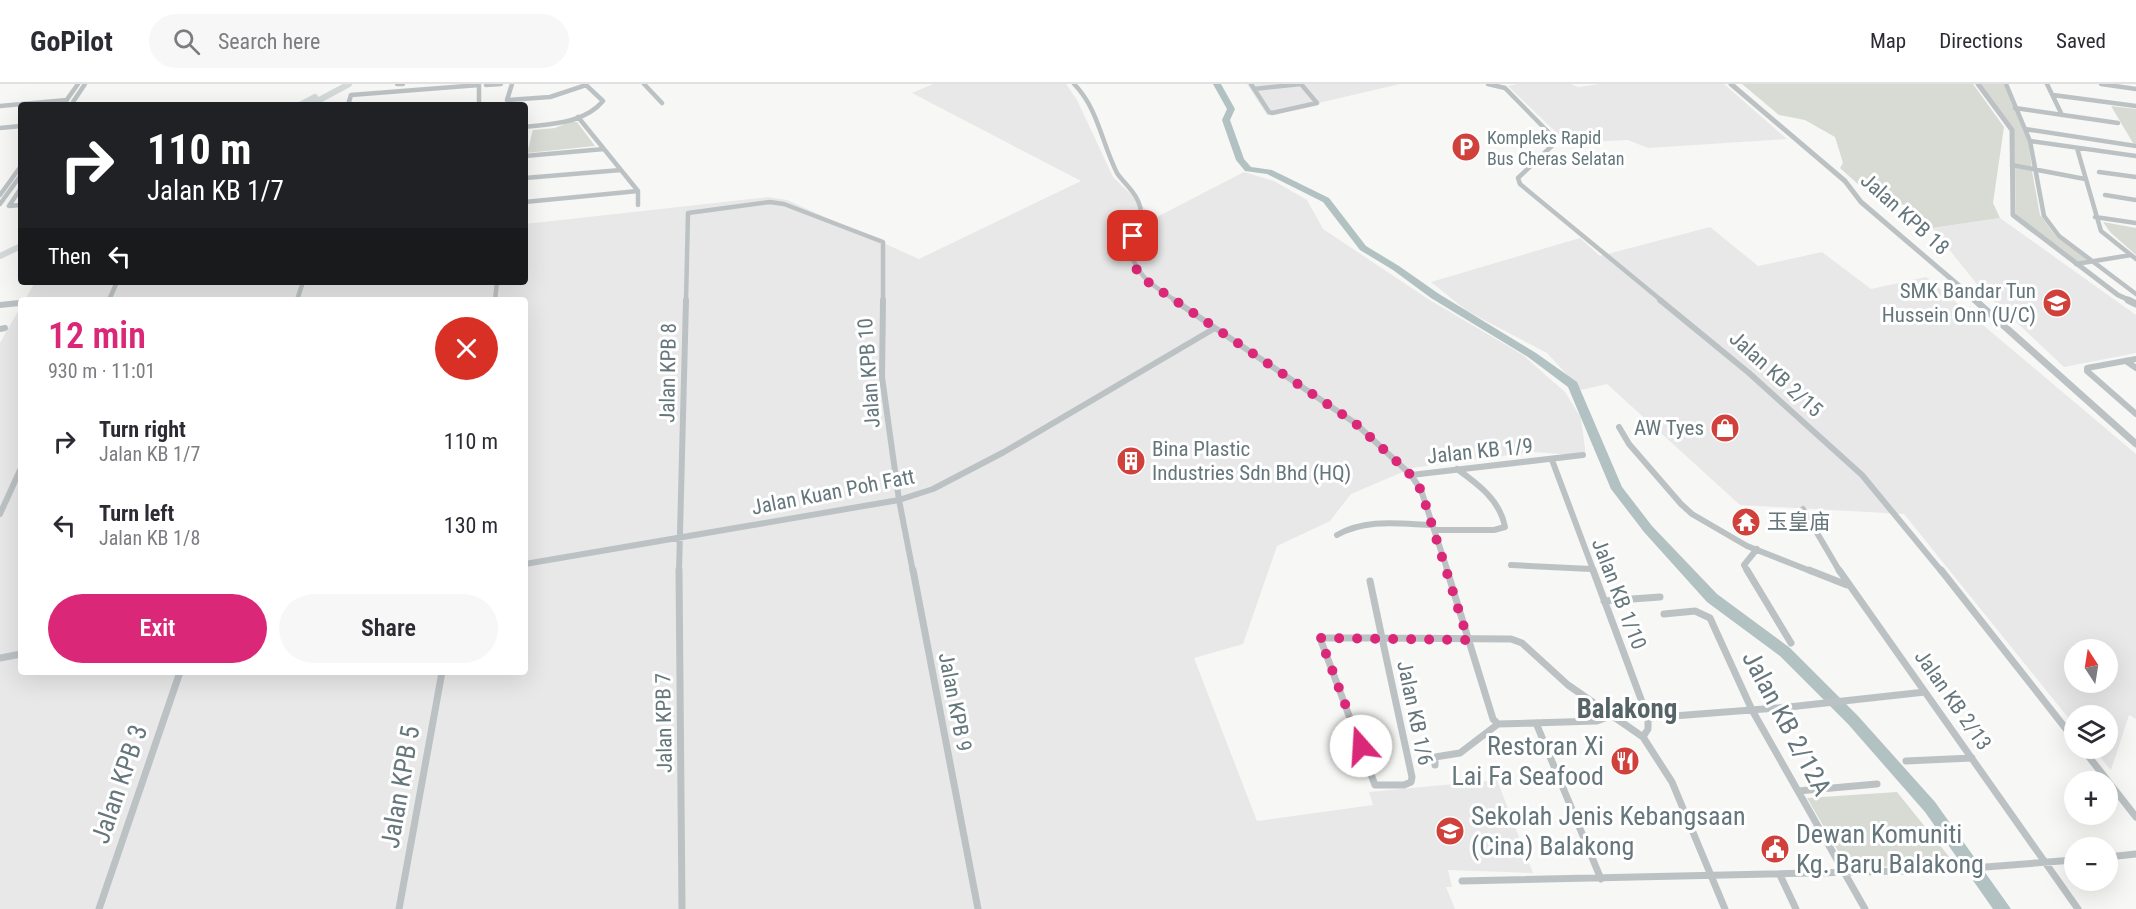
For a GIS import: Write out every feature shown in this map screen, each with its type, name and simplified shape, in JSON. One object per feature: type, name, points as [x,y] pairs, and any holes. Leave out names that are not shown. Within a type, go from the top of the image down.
[{"type":"main road","points":[[306,102],[339,84]]},
{"type":"main road","points":[[316,102],[349,84]]},
{"type":"main road","points":[[0,256],[18,247]]},
{"type":"main road","points":[[0,262],[18,253]]},
{"type":"street","points":[[45,102],[67,100],[78,84]]},
{"type":"street","points":[[73,102],[85,84]]},
{"type":"street","points":[[486,85],[501,84]]},
{"type":"street","points":[[512,84],[507,100],[550,97],[586,85],[603,101],[599,107],[578,117],[554,124],[528,127]]},
{"type":"street","points":[[644,84],[662,103]]},
{"type":"street","points":[[1074,84],[1087,99],[1118,174],[1142,209],[1143,222],[1128,246],[1137,271],[1145,280],[1355,423],[1411,475],[1421,490],[1495,721],[1493,730],[1460,753],[1436,757],[1435,765]]},
{"type":"street","points":[[1301,84],[1317,103],[1269,112],[1252,86],[1301,84]]},
{"type":"street","name":"Jalan KB 2/15","points":[[1488,84],[1505,88],[1557,141],[1518,178],[1520,184],[1749,373],[1862,475],[1896,513],[2064,726]]},
{"type":"street","name":"Jalan KPB 18","points":[[1731,84],[1820,158],[1845,181],[1861,202],[1942,270],[2136,444]]},
{"type":"street","points":[[1978,84],[2012,130],[2013,215],[2118,296],[2136,304]]},
{"type":"street","points":[[2006,84],[2030,141],[2044,216],[2059,236],[2136,294]]},
{"type":"street","points":[[2048,84],[2062,115]]},
{"type":"street","points":[[2101,84],[2136,89]]},
{"type":"street","points":[[349,102],[351,95],[479,85],[479,102]]},
{"type":"street","points":[[2053,95],[2136,106]]},
{"type":"street","points":[[0,106],[18,104]]},
{"type":"street","points":[[2015,108],[2118,123]]},
{"type":"street","points":[[578,117],[638,192],[638,205]]},
{"type":"street","points":[[0,128],[18,126]]},
{"type":"street","points":[[2025,129],[2136,146]]},
{"type":"street","points":[[2030,141],[2136,156]]},
{"type":"street","points":[[2077,148],[2101,231],[2134,257]]},
{"type":"street","points":[[528,156],[604,149]]},
{"type":"street","points":[[2012,165],[2085,179]]},
{"type":"street","points":[[528,178],[621,170]]},
{"type":"street","points":[[1,200],[18,171]]},
{"type":"street","points":[[2099,172],[2136,177]]},
{"type":"street","points":[[1,200],[18,179]]},
{"type":"street","points":[[18,192],[9,206],[18,205]]},
{"type":"street","points":[[528,202],[638,192]]},
{"type":"street","points":[[2105,195],[2136,200]]},
{"type":"street","name":"Jalan KPB 10","points":[[690,212],[777,202],[883,242],[882,377],[899,500]]},
{"type":"street","name":"Jalan KPB 8","points":[[680,537],[688,213],[690,212]]},
{"type":"street","points":[[2096,217],[2136,223]]},
{"type":"street","points":[[2076,264],[2134,257]]},
{"type":"street","points":[[0,305],[18,303]]},
{"type":"street","name":"Jalan Kuan Poh Fatt","points":[[528,563],[899,500],[933,489],[996,457],[1100,398],[1215,328]]},
{"type":"street","points":[[2136,359],[2087,368],[2087,371],[2136,414]]},
{"type":"street","points":[[2126,361],[2136,368]]},
{"type":"street","points":[[1619,427],[1629,447],[1649,464],[1690,513],[1757,549],[1848,585]]},
{"type":"street","name":"Jalan KB 1/9","points":[[1411,475],[1583,455]]},
{"type":"street","name":"Jalan KB 1/10","points":[[1552,460],[1648,718]]},
{"type":"street","points":[[1337,535],[1346,529],[1363,525],[1494,530],[1505,527],[1503,518],[1487,493],[1457,469]]},
{"type":"street","points":[[0,514],[18,475]]},
{"type":"street","name":"Jalan KPB 9","points":[[899,500],[978,909]]},
{"type":"street","name":"Jalan KB 2/13","points":[[1803,509],[1848,585],[2078,909]]},
{"type":"street","name":"Jalan KPB 7","points":[[680,537],[682,909]]},
{"type":"street","points":[[1757,549],[1744,565],[1791,643]]},
{"type":"street","points":[[1512,565],[1591,569]]},
{"type":"street","name":"Jalan KB 1/6","points":[[1370,581],[1382,638],[1411,782],[1404,785],[1382,786],[1376,785],[1372,780],[1356,731],[1320,638],[1382,638]]},
{"type":"street","points":[[1604,601],[1660,597]]},
{"type":"street","name":"Jalan KB 2/12A","points":[[1664,614],[1700,611],[1706,613],[1710,618],[1752,710],[1865,909]]},
{"type":"street","points":[[1382,638],[1511,639],[1522,643],[1568,685],[1642,737],[1672,782],[1725,909]]},
{"type":"street","points":[[0,658],[18,655]]},
{"type":"street","name":"Jalan KPB 3","points":[[99,909],[179,675]]},
{"type":"street","name":"Jalan KPB 5","points":[[399,909],[441,675]]},
{"type":"street","points":[[1642,737],[1648,729],[1648,718],[1926,692]]},
{"type":"street","points":[[1495,721],[1536,723],[1597,721],[1610,716]]},
{"type":"street","points":[[1536,723],[1601,879]]},
{"type":"street","points":[[1906,761],[1972,758]]},
{"type":"street","points":[[2091,759],[2136,817]]},
{"type":"street","points":[[1798,791],[1877,784]]},
{"type":"street","points":[[2118,856],[2136,854]]},
{"type":"street","points":[[1462,881],[1947,870],[2064,862]]},
{"type":"street","points":[[1780,875],[1796,909]]},
{"type":"shaded area","points":[[933,84],[1066,84],[1077,100],[1113,177],[1155,218],[1244,172],[1274,181],[1307,200],[1323,229],[1428,299],[1523,355],[1565,392],[1581,418],[1586,456],[1533,452],[1412,468],[1351,494],[1330,521],[1277,546],[1243,644],[1194,658],[1257,821],[1373,805],[1369,792],[1497,780],[1533,873],[1448,870],[1452,887],[1446,887],[1455,909],[0,909],[0,343],[18,311],[18,675],[528,675],[528,297],[27,297],[33,285],[528,285],[528,224],[768,197],[787,200],[919,259],[1081,181],[912,93]]},
{"type":"shaded area","points":[[1247,84],[1400,84],[1267,115]]},
{"type":"shaded area","points":[[1571,84],[1578,87],[1600,84],[1724,84],[1787,139],[1648,148],[1628,140],[1567,143],[1508,86]]},
{"type":"shaded area","points":[[1742,84],[1973,84],[2004,127],[1993,203],[2000,218],[1932,228],[1915,210],[1859,185],[1840,168],[1843,163],[1835,137],[1805,120],[1779,115]]},
{"type":"shaded area","points":[[1980,84],[2004,84],[2028,140],[2032,168],[2015,164],[2013,130]]},
{"type":"shaded area","points":[[2111,106],[2136,109],[2136,144],[2133,143]]},
{"type":"shaded area","points":[[572,121],[577,122],[595,146],[528,153],[533,130],[555,128]]},
{"type":"shaded area","points":[[2015,167],[2032,171],[2040,215],[2056,236],[2088,260],[2076,262],[2016,215]]},
{"type":"shaded area","name":"SMK Bandar Tun Hussein Onn (U/C)","points":[[2000,218],[2136,315],[2136,353],[2064,367],[1980,288],[1932,228]]},
{"type":"shaded area","points":[[2103,222],[2136,228],[2136,255],[2110,232]]},
{"type":"shaded area","points":[[1710,227],[1758,266],[1822,252],[1871,289],[1926,277],[2136,454],[2136,719],[2129,715],[2118,749],[2118,705],[2064,705],[2064,713],[1904,514],[1740,505],[1607,384],[1581,390],[1547,353],[1467,311],[1431,282],[1580,238],[1600,256]]},
{"type":"shaded area","points":[[2102,759],[2115,759],[2111,770]]},
{"type":"shaded area","points":[[1897,792],[1955,864],[1848,868],[1807,798]]},
{"type":"waterway","points":[[1217,84],[1231,109],[1226,120],[1240,160],[1248,169],[1269,172],[1326,200],[1363,248],[1435,296],[1532,355],[1573,385],[1617,489],[1648,529],[1712,598],[1785,652],[1853,720],[1930,807],[2003,909]]},
{"type":"place","name":"Kompleks Rapid Bus Cheras Selatan","points":[[1466,147]]},
{"type":"place","name":"SMK Bandar Tun Hussein Onn (U/C)","points":[[2057,303]]},
{"type":"place","name":"AW Tyes","points":[[1725,428]]},
{"type":"place","name":"Bina Plastic Industries Sdn Bhd (HQ)","points":[[1131,461]]},
{"type":"place","name":"玉皇庙","points":[[1746,522]]},
{"type":"place","name":"Restoran Xi Lai Fa Seafood","points":[[1625,761]]},
{"type":"place","name":"Sekolah Jenis Kebangsaan (Cina) Balakong","points":[[1450,831]]},
{"type":"place","name":"Dewan Komuniti Kg. Baru Balakong","points":[[1775,849]]},
{"type":"district","name":"Balakong","points":[[1627,709]]},
{"type":"route","points":[[1133,236],[1128,246],[1133,264],[1145,280],[1355,423],[1411,475],[1421,490],[1468,640],[1320,638],[1361,746]]}]
